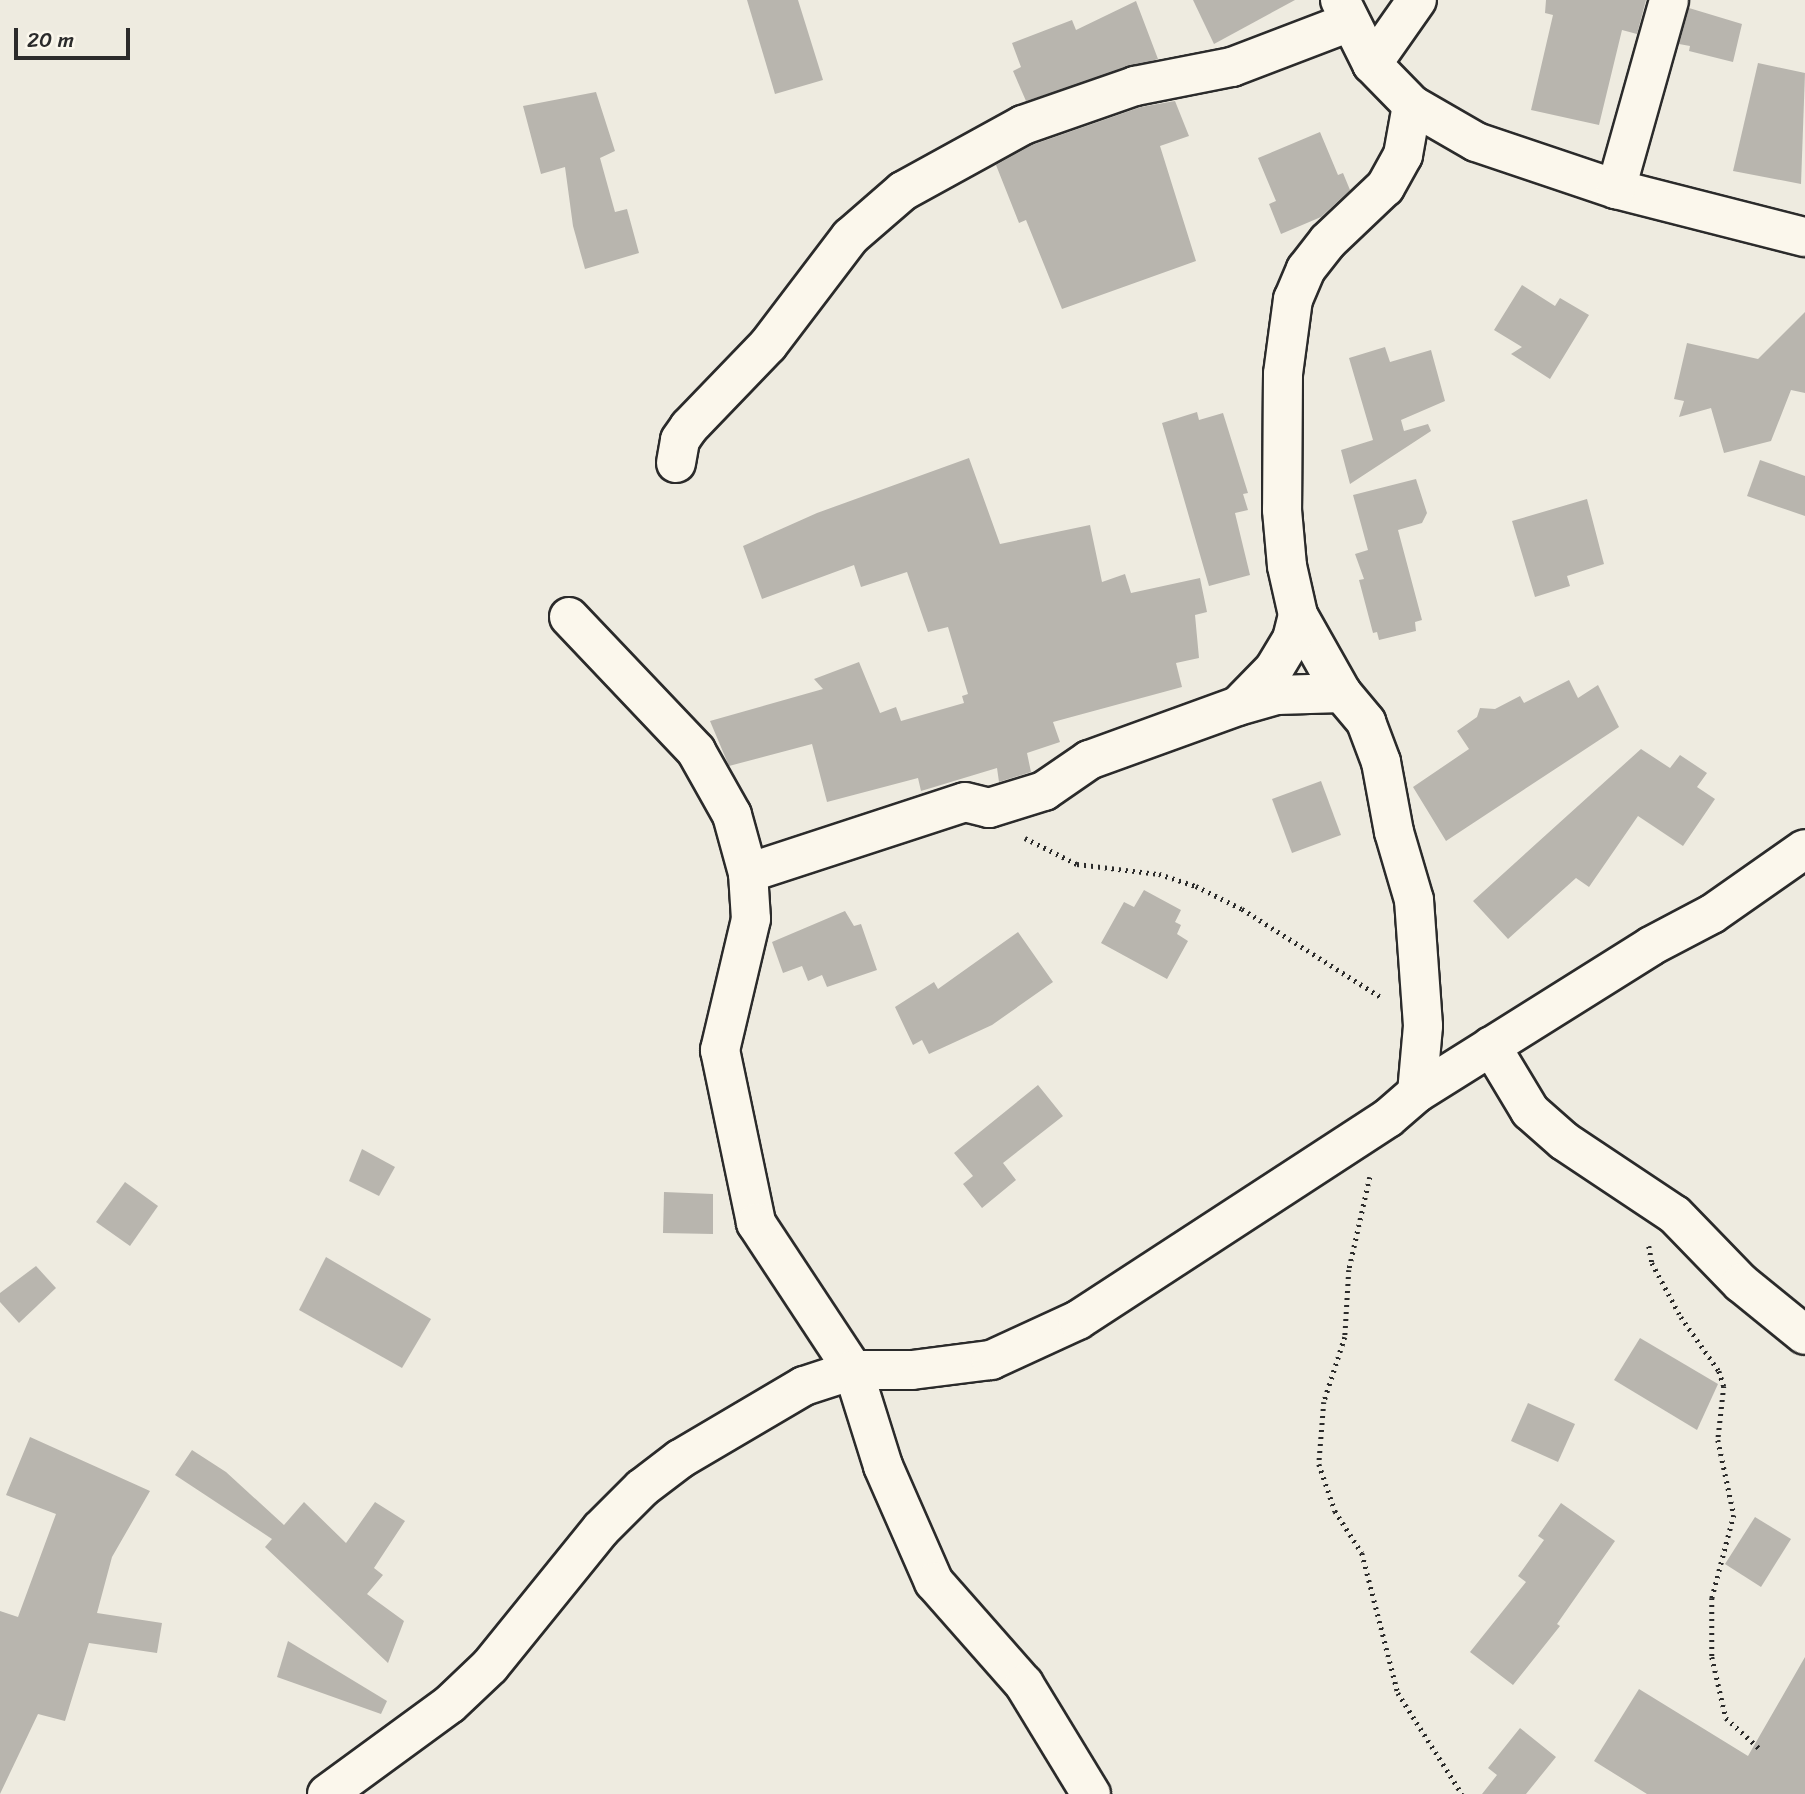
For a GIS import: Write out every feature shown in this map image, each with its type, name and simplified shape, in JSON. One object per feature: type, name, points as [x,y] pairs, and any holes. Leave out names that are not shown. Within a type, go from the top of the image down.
[{"type":"street","points":[[1372,64],[1417,0]]},
{"type":"street","points":[[1616,189],[1669,0]]},
{"type":"street","points":[[676,463],[680,440],[689,427],[768,345],[850,237],[903,191],[1023,125],[1135,86],[1232,67],[1345,11],[1372,64],[1412,105],[1476,142],[1616,189],[1805,237]]},
{"type":"street","points":[[1412,105],[1403,155],[1385,187],[1321,250],[1306,269],[1293,299],[1283,374],[1282,510],[1287,566],[1298,615],[1342,693],[1366,722],[1381,762],[1394,832],[1414,900],[1423,1026],[1417,1093]]},
{"type":"street","points":[[1238,706],[1274,669],[1292,639],[1298,615]]},
{"type":"street","points":[[569,617],[696,751],[732,816],[748,873],[751,919],[720,1050],[721,1068],[756,1223],[853,1370],[883,1466],[934,1582],[1024,1684],[1091,1794]]},
{"type":"street","points":[[748,873],[965,802],[989,808],[1044,791],[1089,760],[1238,706],[1277,695],[1342,693]]},
{"type":"street","points":[[327,1794],[450,1704],[490,1666],[601,1529],[642,1488],[680,1459],[804,1386],[853,1370],[959,1366],[1032,1344],[1078,1321],[1388,1118],[1417,1093],[1651,946],[1712,914],[1805,849]]},
{"type":"street","points":[[1491,1046],[1530,1111],[1564,1142],[1634,1185],[1675,1215],[1741,1283],[1805,1335]]},
{"type":"path","points":[[1019,834],[1076,864],[1159,874],[1196,886],[1242,909],[1423,1026]]},
{"type":"path","points":[[1388,1118],[1354,1245],[1345,1337],[1324,1402],[1319,1464],[1335,1511],[1362,1553],[1398,1693],[1462,1794]]},
{"type":"path","points":[[1634,1185],[1652,1263],[1681,1317],[1719,1371],[1724,1386],[1718,1440],[1734,1515],[1714,1586],[1712,1657],[1726,1718],[1760,1749]]},
{"type":"building","points":[[747,0],[798,0],[823,80],[775,94]]},
{"type":"building","points":[[1193,0],[1295,0],[1214,44]]},
{"type":"building","points":[[1546,0],[1646,0],[1637,34],[1622,30],[1599,125],[1531,110],[1553,15],[1545,13]]},
{"type":"building","points":[[1136,1],[1158,59],[1026,101],[1013,71],[1021,67],[1012,43],[1072,20],[1076,30]]},
{"type":"building","points":[[1689,8],[1742,24],[1733,62],[1689,51],[1690,46],[1679,44]]},
{"type":"building","points":[[1758,63],[1805,73],[1801,184],[1733,171]]},
{"type":"building","points":[[596,92],[615,151],[600,158],[615,212],[627,209],[639,253],[585,269],[573,226],[565,167],[541,174],[523,106]]},
{"type":"building","points":[[1175,101],[1189,136],[1160,146],[1196,261],[1062,309],[1026,220],[1019,223],[996,165],[1032,145],[1141,107]]},
{"type":"building","points":[[1320,132],[1338,175],[1343,173],[1350,190],[1321,217],[1281,234],[1269,204],[1276,201],[1258,158]]},
{"type":"building","points":[[1522,285],[1555,306],[1560,298],[1589,315],[1550,379],[1511,354],[1522,347],[1494,330]]},
{"type":"building","points":[[1805,312],[1805,393],[1791,390],[1771,441],[1724,453],[1711,408],[1679,417],[1684,401],[1674,399],[1687,343],[1758,359]]},
{"type":"building","points":[[1385,347],[1390,362],[1431,350],[1445,401],[1401,420],[1404,431],[1428,424],[1431,431],[1350,484],[1341,450],[1373,440],[1349,358]]},
{"type":"building","points":[[1197,412],[1199,420],[1223,413],[1248,493],[1243,494],[1248,510],[1235,513],[1250,575],[1209,586],[1162,423]]},
{"type":"building","points":[[969,458],[1000,544],[1090,525],[1102,582],[1125,574],[1131,593],[1200,578],[1207,612],[1195,615],[1199,658],[1176,663],[1182,687],[1053,722],[1060,742],[1027,753],[1031,772],[999,782],[997,768],[921,791],[918,778],[827,802],[812,744],[729,766],[710,721],[823,689],[814,679],[859,662],[880,713],[896,707],[901,721],[964,703],[962,696],[968,694],[948,627],[928,632],[907,572],[861,587],[854,565],[762,599],[743,546],[817,513]]},
{"type":"building","points":[[1760,460],[1805,476],[1805,516],[1747,496]]},
{"type":"building","points":[[1416,479],[1427,513],[1422,523],[1398,530],[1422,620],[1415,622],[1416,631],[1379,640],[1377,632],[1373,633],[1359,580],[1364,579],[1355,554],[1368,550],[1353,495]]},
{"type":"building","points":[[1587,499],[1604,564],[1567,576],[1570,586],[1535,597],[1512,521]]},
{"type":"building","points":[[1569,680],[1578,698],[1598,685],[1619,727],[1446,841],[1413,787],[1469,749],[1457,731],[1477,717],[1480,708],[1495,709],[1520,696],[1524,703]]},
{"type":"building","points":[[1641,749],[1670,768],[1680,755],[1707,773],[1697,787],[1715,799],[1683,846],[1638,816],[1589,887],[1576,878],[1508,939],[1473,901]]},
{"type":"building","points":[[1321,781],[1341,835],[1292,853],[1272,799]]},
{"type":"building","points":[[1144,890],[1181,910],[1175,922],[1181,925],[1177,934],[1188,941],[1167,979],[1101,943],[1124,902],[1134,907]]},
{"type":"building","points":[[845,911],[854,926],[861,924],[877,970],[827,987],[822,975],[808,981],[802,966],[783,973],[772,942]]},
{"type":"building","points":[[1018,932],[1053,982],[992,1025],[929,1054],[922,1040],[913,1045],[895,1007],[934,982],[938,989]]},
{"type":"building","points":[[1038,1085],[1063,1116],[1003,1163],[1016,1180],[982,1208],[963,1184],[973,1176],[954,1153]]},
{"type":"building","points":[[362,1149],[395,1167],[379,1196],[349,1181]]},
{"type":"building","points":[[125,1182],[158,1206],[130,1246],[96,1222]]},
{"type":"building","points":[[664,1192],[713,1194],[713,1234],[663,1233]]},
{"type":"building","points":[[326,1257],[431,1319],[402,1368],[299,1310]]},
{"type":"building","points":[[36,1266],[56,1288],[19,1323],[0,1302],[0,1293]]},
{"type":"building","points":[[1640,1338],[1718,1384],[1697,1430],[1614,1380]]},
{"type":"building","points":[[1528,1403],[1575,1424],[1558,1462],[1511,1441]]},
{"type":"building","points":[[30,1437],[150,1491],[112,1557],[97,1613],[162,1623],[157,1653],[89,1643],[65,1721],[38,1714],[0,1794],[0,1611],[18,1617],[56,1514],[6,1495]]},
{"type":"building","points":[[192,1450],[226,1472],[284,1525],[304,1502],[346,1543],[375,1502],[405,1521],[374,1568],[383,1575],[367,1594],[404,1621],[388,1663],[265,1547],[272,1539],[175,1475]]},
{"type":"building","points":[[1561,1503],[1615,1541],[1557,1624],[1560,1626],[1513,1685],[1470,1652],[1526,1582],[1518,1576],[1544,1540],[1538,1536]]},
{"type":"building","points":[[1755,1517],[1791,1539],[1761,1587],[1725,1564]]},
{"type":"building","points":[[288,1641],[387,1701],[381,1714],[277,1677]]},
{"type":"building","points":[[1805,1657],[1805,1794],[1647,1794],[1594,1761],[1639,1689],[1748,1756]]},
{"type":"building","points":[[1520,1728],[1556,1757],[1526,1794],[1482,1794],[1497,1775],[1488,1768]]}]
